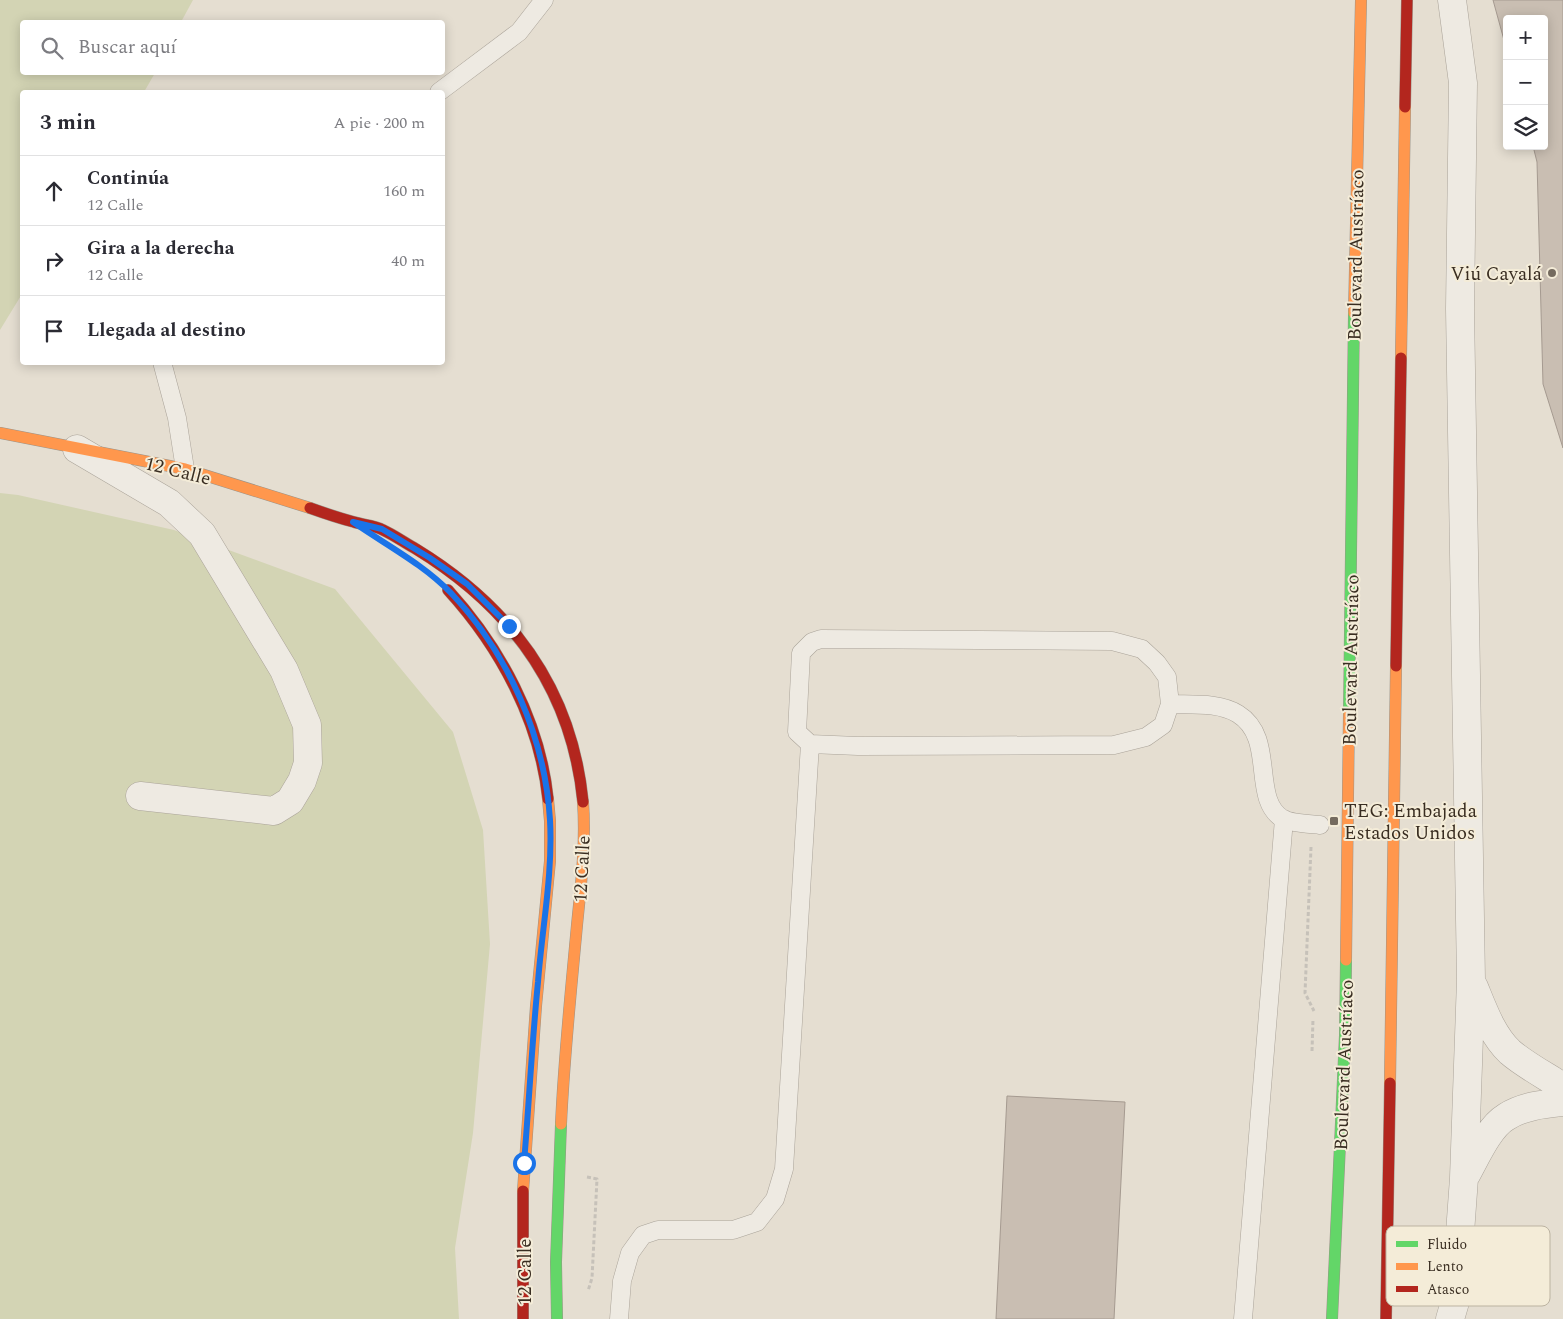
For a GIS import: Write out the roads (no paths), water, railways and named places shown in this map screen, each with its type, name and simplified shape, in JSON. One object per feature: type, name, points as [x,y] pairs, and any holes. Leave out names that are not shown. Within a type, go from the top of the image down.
[{"type":"main road","name":"Boulevard Austríaco","points":[[1332,1319],[1345,1035],[1353,361],[1361,0]]},
{"type":"main road","points":[[1387,1226],[1407,0]]},
{"type":"main road","name":"12 Calle","points":[[0,433],[185,469],[353,522],[382,529],[430,558],[467,584],[509,626],[544,675],[562,710],[575,754],[582,786],[584,817],[581,882],[563,1081],[556,1262],[557,1319]]},
{"type":"main road","name":"12 Calle","points":[[353,522],[384,544]]},
{"type":"main road","name":"12 Calle","points":[[442,585],[482,628],[495,648],[516,689],[533,731],[544,775],[550,820],[548,890],[538,981],[524,1163],[524,1319]]},
{"type":"main road","points":[[1386,1306],[1386,1319]]},
{"type":"street","points":[[1452,0],[1462,83],[1460,310],[1471,980],[1461,1226]]},
{"type":"street","points":[[73,447],[168,503],[202,534],[284,670],[307,725],[308,763],[302,781],[290,801],[274,811],[140,796]]},
{"type":"street","points":[[1471,980],[1487,1019],[1498,1038],[1510,1051],[1563,1087]]},
{"type":"street","points":[[1464,1178],[1493,1129],[1505,1117],[1532,1106],[1563,1102]]},
{"type":"street","points":[[1450,1319],[1454,1306]]},
{"type":"lane","points":[[442,90],[518,32],[544,0]]},
{"type":"lane","points":[[163,365],[176,418],[185,469]]},
{"type":"lane","points":[[821,639],[1112,641],[1142,649],[1158,663],[1167,677],[1170,704],[1163,725],[1146,737],[1114,745],[858,746],[810,744],[797,732],[801,653],[812,642],[821,639]]},
{"type":"lane","points":[[1170,704],[1220,707],[1236,713],[1247,720],[1260,748],[1267,799],[1275,812],[1284,819],[1316,825]]},
{"type":"lane","points":[[619,1319],[622,1281],[630,1253],[643,1235],[658,1230],[733,1230],[757,1222],[775,1198],[784,1169],[810,744]]},
{"type":"lane","points":[[1242,1319],[1284,819]]},
{"type":"place","name":"Viú Cayalá","points":[[1552,273]]},
{"type":"place","name":"TEG: Embajada Estados Unidos","points":[[1334,821]]}]
